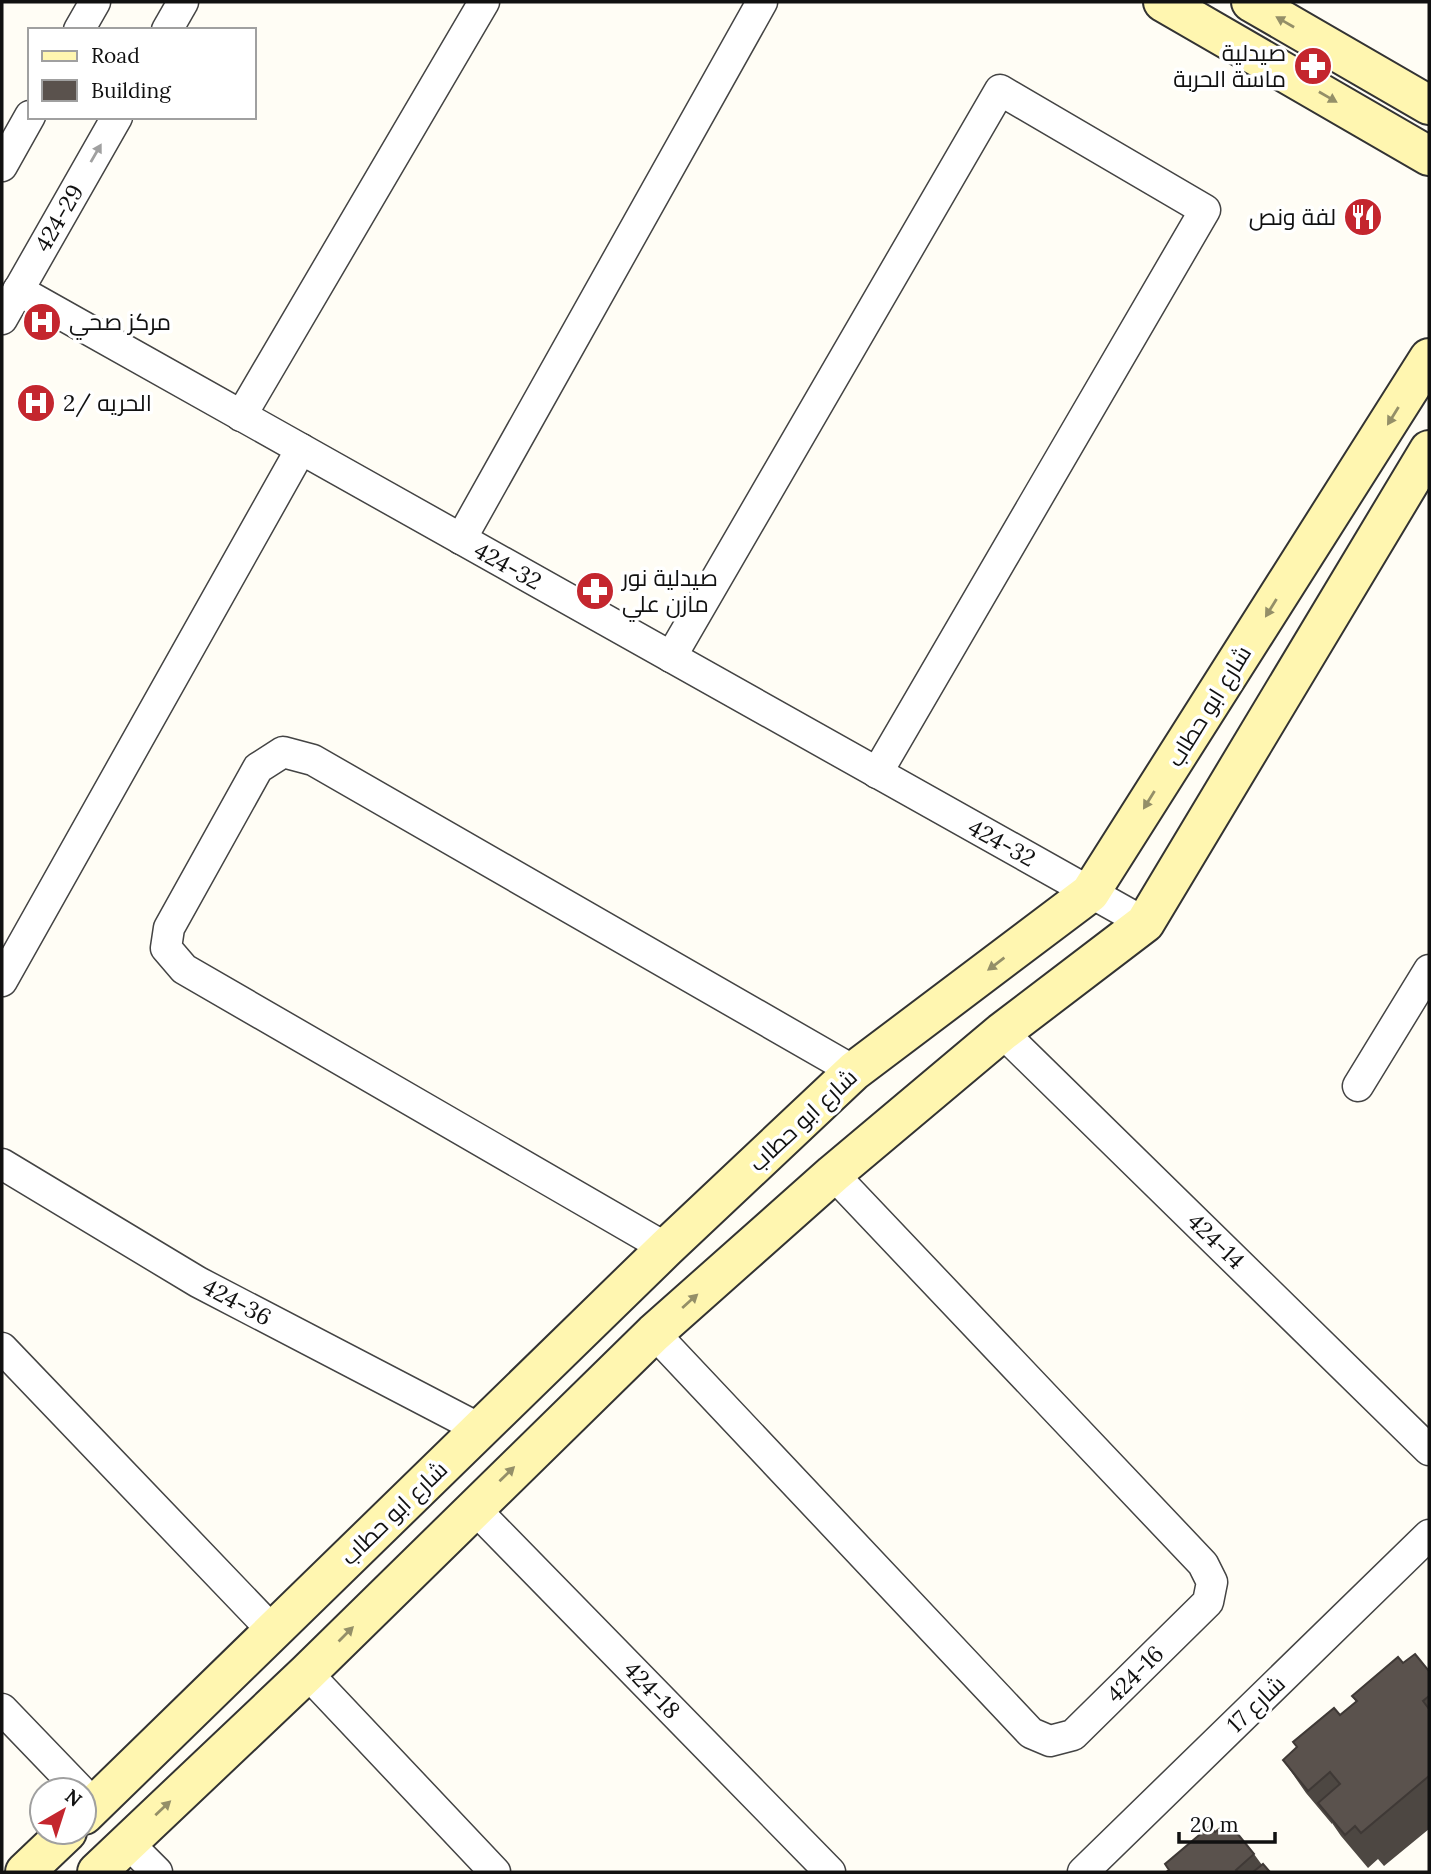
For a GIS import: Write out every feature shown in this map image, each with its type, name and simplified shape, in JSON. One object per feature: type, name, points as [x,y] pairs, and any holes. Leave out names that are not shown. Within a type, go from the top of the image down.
[{"type":"street","points":[[80,28],[95,2]]},
{"type":"street","points":[[168,28],[183,2]]},
{"type":"street","points":[[241,416],[484,2]]},
{"type":"street","points":[[461,539],[762,2]]},
{"type":"street","points":[[1163,2],[1429,156]]},
{"type":"street","points":[[1251,2],[1429,105]]},
{"type":"street","points":[[671,657],[1000,90],[1205,210],[877,773]]},
{"type":"street","points":[[2,166],[29,119]]},
{"type":"street","name":"424-29","points":[[2,319],[116,119]]},
{"type":"street","name":"424-32","points":[[18,290],[1145,923]]},
{"type":"street","name":"شارع ابو حطاب","points":[[98,1789],[273,1631],[666,1248],[854,1071],[1090,893],[1429,358]]},
{"type":"street","points":[[2,982],[301,449]]},
{"type":"street","points":[[97,1872],[307,1673],[473,1507],[654,1333],[833,1174],[1002,1032],[1145,923],[1429,450]]},
{"type":"street","points":[[666,1248],[184,969],[166,948],[169,928],[258,768],[283,752],[313,760],[854,1071]]},
{"type":"street","points":[[1358,1086],[1429,970]]},
{"type":"street","name":"424-14","points":[[1002,1032],[1429,1450]]},
{"type":"street","name":"424-36","points":[[2,1164],[198,1282],[480,1429]]},
{"type":"street","name":"424-16","points":[[654,1333],[1031,1733],[1050,1741],[1073,1735],[1208,1602],[1212,1582],[1203,1564],[833,1174]]},
{"type":"street","points":[[2,1348],[273,1631]]},
{"type":"street","name":"424-18","points":[[473,1507],[830,1872]]},
{"type":"street","name":"شارع 17","points":[[1083,1872],[1429,1535]]},
{"type":"street","points":[[307,1673],[495,1872]]},
{"type":"street","points":[[2,1709],[62,1776]]},
{"type":"street","points":[[127,1842],[157,1872]]},
{"type":"street","points":[[25,1872],[52,1846]]},
{"type":"building","points":[[1415,1654],[1429,1671],[1429,1696],[1423,1701],[1429,1709],[1429,1776],[1361,1833],[1355,1826],[1345,1835],[1318,1803],[1340,1784],[1330,1772],[1308,1791],[1283,1760],[1297,1747],[1293,1742],[1334,1708],[1340,1715],[1357,1701],[1352,1696],[1398,1657],[1403,1663]]},
{"type":"building","points":[[1228,1822],[1254,1854],[1236,1870],[1238,1872],[1166,1872],[1169,1870],[1165,1864],[1210,1826],[1215,1832]]},
{"type":"building","points":[[1263,1864],[1270,1872],[1253,1872]]},
{"type":"place","name":"صيدلية ماسة الحربة","points":[[1313,66]]},
{"type":"place","name":"لفة ونص","points":[[1363,217]]},
{"type":"place","name":"مركز صحي","points":[[42,322]]},
{"type":"place","name":"الحريه /2","points":[[36,403]]},
{"type":"place","name":"صيدلية نور مازن علي","points":[[595,591]]}]
